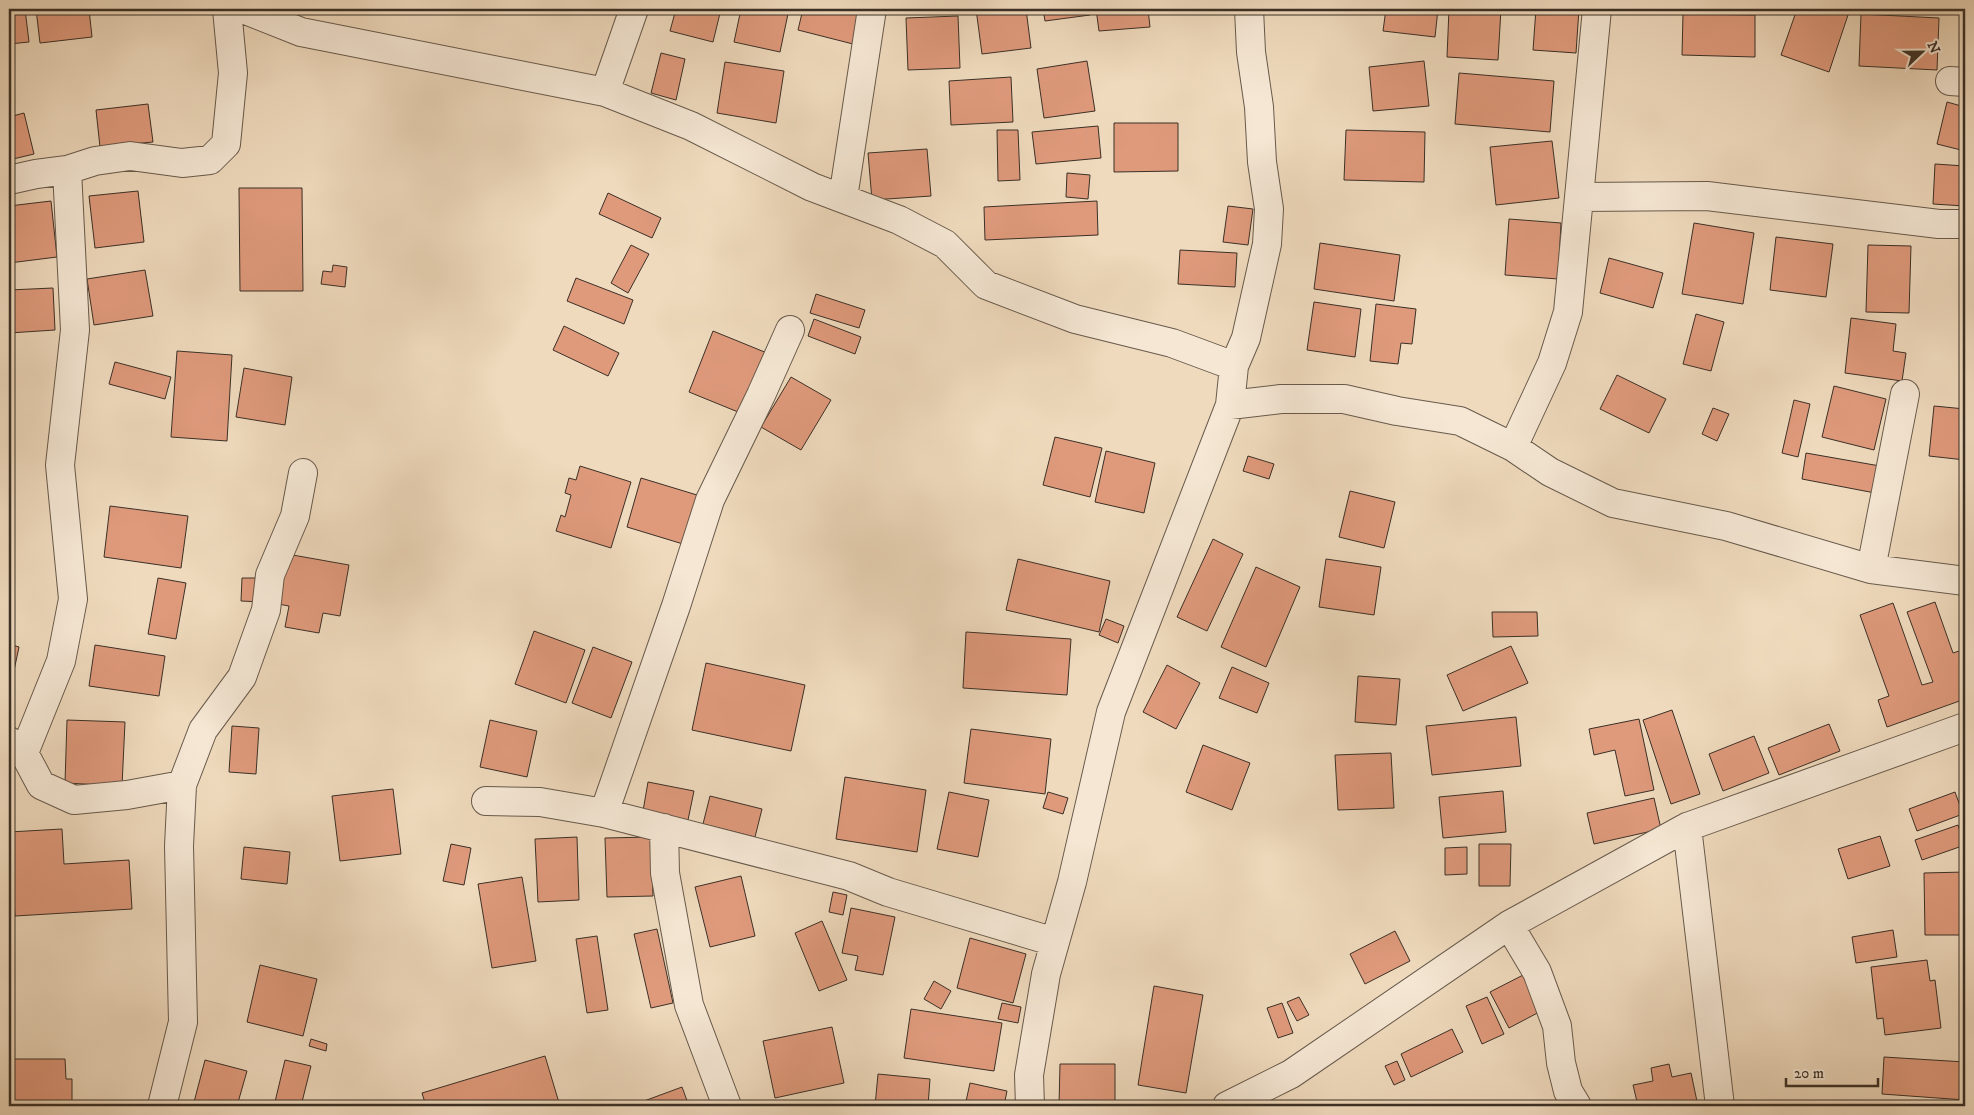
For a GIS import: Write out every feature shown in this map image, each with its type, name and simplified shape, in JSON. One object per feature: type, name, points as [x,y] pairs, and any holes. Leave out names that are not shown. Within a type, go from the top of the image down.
[{"type":"street","points":[[9,180],[67,170],[95,161],[130,156],[182,163],[210,160],[226,144],[232,73],[226,9]]},
{"type":"street","points":[[243,9],[300,32],[605,92],[691,126],[812,187],[899,220],[945,244],[986,285],[1075,319],[1172,344],[1234,366]]},
{"type":"street","points":[[605,92],[634,9]]},
{"type":"street","points":[[842,198],[872,9]]},
{"type":"street","points":[[1030,1106],[1029,1075],[1046,974],[1072,882],[1111,712],[1230,405],[1234,366],[1246,338],[1268,244],[1269,209],[1262,162],[1260,107],[1251,52],[1250,9]]},
{"type":"street","points":[[1513,447],[1552,363],[1568,312],[1597,9]]},
{"type":"street","points":[[67,170],[75,330],[60,464],[73,600],[61,661],[16,747],[41,785],[74,800],[128,795],[182,785]]},
{"type":"street","points":[[1580,197],[1707,196],[1939,224],[1965,224]]},
{"type":"street","points":[[604,813],[676,606],[710,500],[762,395],[790,330]]},
{"type":"street","points":[[1871,569],[1905,394]]},
{"type":"street","points":[[1230,405],[1281,399],[1344,399],[1460,422],[1513,447],[1550,472],[1613,503],[1726,526],[1871,569],[1965,581]]},
{"type":"street","points":[[162,1106],[183,1022],[179,846],[182,785],[202,730],[242,677],[266,610],[270,575],[295,516],[303,473]]},
{"type":"street","points":[[1226,1106],[1291,1074],[1509,925],[1687,826],[1965,730]]},
{"type":"street","points":[[486,801],[540,802],[604,813],[849,876],[888,892],[1055,942]]},
{"type":"street","points":[[1687,826],[1720,1106]]},
{"type":"street","points":[[664,828],[665,873],[689,1005],[727,1106]]},
{"type":"street","points":[[1509,925],[1537,972],[1557,1026],[1561,1063],[1568,1090],[1577,1106]]},
{"type":"building","points":[[9,9],[25,9],[29,42],[9,44]]},
{"type":"building","points":[[36,9],[89,9],[92,37],[40,43]]},
{"type":"building","points":[[676,9],[721,9],[713,42],[670,31]]},
{"type":"building","points":[[741,9],[789,9],[780,52],[734,42]]},
{"type":"building","points":[[803,9],[861,9],[853,44],[798,30]]},
{"type":"building","points":[[976,9],[1026,9],[1031,48],[982,54]]},
{"type":"building","points":[[1043,9],[1089,9],[1090,15],[1045,21]]},
{"type":"building","points":[[1096,9],[1148,9],[1150,27],[1099,31]]},
{"type":"building","points":[[1386,9],[1438,9],[1435,37],[1383,31]]},
{"type":"building","points":[[1449,9],[1501,9],[1498,60],[1447,57]]},
{"type":"building","points":[[1536,9],[1579,9],[1576,53],[1533,50]]},
{"type":"building","points":[[1797,9],[1850,9],[1829,72],[1781,55]]},
{"type":"building","points":[[1683,14],[1755,15],[1755,57],[1682,55]]},
{"type":"building","points":[[1861,14],[1939,18],[1937,70],[1859,66]]},
{"type":"building","points":[[958,16],[960,68],[908,70],[906,18]]},
{"type":"building","points":[[661,53],[685,59],[676,100],[651,93]]},
{"type":"building","points":[[1087,61],[1095,111],[1044,118],[1037,69]]},
{"type":"building","points":[[1424,61],[1429,106],[1373,111],[1369,67]]},
{"type":"building","points":[[725,62],[784,71],[776,123],[717,113]]},
{"type":"building","points":[[1459,73],[1554,81],[1550,132],[1455,124]]},
{"type":"building","points":[[1011,77],[1013,122],[951,125],[949,81]]},
{"type":"building","points":[[1947,102],[1965,107],[1965,151],[1937,144]]},
{"type":"building","points":[[148,104],[153,142],[100,147],[96,110]]},
{"type":"building","points":[[24,113],[34,154],[9,160],[9,117]]},
{"type":"building","points":[[1114,123],[1178,123],[1178,171],[1114,172]]},
{"type":"building","points":[[1098,126],[1101,158],[1036,164],[1032,132]]},
{"type":"building","points":[[997,130],[1018,130],[1020,180],[998,181]]},
{"type":"building","points":[[1346,130],[1425,132],[1424,182],[1344,180]]},
{"type":"building","points":[[1552,141],[1559,198],[1496,205],[1490,147]]},
{"type":"building","points":[[927,149],[931,196],[872,200],[868,153]]},
{"type":"building","points":[[1935,164],[1965,166],[1965,206],[1933,204]]},
{"type":"building","points":[[1067,173],[1090,175],[1088,199],[1066,197]]},
{"type":"building","points":[[239,188],[302,188],[303,291],[240,291]]},
{"type":"building","points":[[138,191],[144,242],[95,248],[89,196]]},
{"type":"building","points":[[608,193],[661,218],[652,238],[599,214]]},
{"type":"building","points":[[51,201],[57,257],[9,263],[9,206]]},
{"type":"building","points":[[1097,201],[1098,235],[985,240],[984,207]]},
{"type":"building","points":[[1228,206],[1253,209],[1248,245],[1223,242]]},
{"type":"building","points":[[1509,219],[1561,223],[1558,279],[1505,275]]},
{"type":"building","points":[[1694,223],[1754,233],[1743,304],[1682,294]]},
{"type":"building","points":[[1776,237],[1833,244],[1826,297],[1770,290]]},
{"type":"building","points":[[1320,243],[1400,255],[1394,301],[1314,289]]},
{"type":"building","points":[[631,245],[649,254],[628,293],[611,283]]},
{"type":"building","points":[[1868,245],[1911,246],[1909,313],[1866,312]]},
{"type":"building","points":[[1180,250],[1237,253],[1235,287],[1178,284]]},
{"type":"building","points":[[1609,258],[1663,273],[1653,308],[1600,293]]},
{"type":"building","points":[[333,265],[347,267],[345,287],[321,284],[323,271],[332,272]]},
{"type":"building","points":[[145,270],[153,316],[94,325],[87,279]]},
{"type":"building","points":[[576,278],[633,300],[624,324],[567,301]]},
{"type":"building","points":[[53,288],[55,330],[9,333],[9,290]]},
{"type":"building","points":[[816,294],[865,310],[859,328],[810,313]]},
{"type":"building","points":[[1314,302],[1361,309],[1355,357],[1307,350]]},
{"type":"building","points":[[1376,304],[1416,309],[1412,344],[1401,343],[1398,364],[1370,361]]},
{"type":"building","points":[[1696,314],[1724,322],[1711,371],[1683,364]]},
{"type":"building","points":[[1851,318],[1896,324],[1893,351],[1906,353],[1902,381],[1845,373]]},
{"type":"building","points":[[814,319],[861,337],[855,354],[808,336]]},
{"type":"building","points":[[564,326],[619,353],[608,376],[553,350]]},
{"type":"building","points":[[713,331],[767,353],[743,414],[689,392]]},
{"type":"building","points":[[177,351],[232,355],[227,441],[171,437]]},
{"type":"building","points":[[115,362],[171,377],[165,399],[109,384]]},
{"type":"building","points":[[244,368],[292,377],[285,425],[236,417]]},
{"type":"building","points":[[1617,375],[1666,399],[1649,433],[1600,409]]},
{"type":"building","points":[[791,377],[831,400],[801,450],[761,427]]},
{"type":"building","points":[[1834,386],[1886,399],[1874,450],[1822,437]]},
{"type":"building","points":[[1794,400],[1810,404],[1798,457],[1782,453]]},
{"type":"building","points":[[1934,406],[1965,409],[1965,460],[1929,456]]},
{"type":"building","points":[[1713,408],[1729,414],[1717,441],[1702,434]]},
{"type":"building","points":[[1055,437],[1102,448],[1090,497],[1043,485]]},
{"type":"building","points":[[1106,451],[1155,463],[1144,513],[1095,502]]},
{"type":"building","points":[[1806,453],[1880,466],[1875,493],[1802,479]]},
{"type":"building","points":[[1248,456],[1274,464],[1269,479],[1243,471]]},
{"type":"building","points":[[580,466],[631,482],[611,548],[556,531],[561,515],[565,517],[571,495],[565,493],[569,478],[576,480]]},
{"type":"building","points":[[641,478],[697,495],[683,544],[627,527]]},
{"type":"building","points":[[1350,491],[1395,502],[1384,548],[1339,537]]},
{"type":"building","points":[[110,506],[188,516],[181,568],[104,557]]},
{"type":"building","points":[[1213,539],[1243,554],[1207,631],[1177,617]]},
{"type":"building","points":[[287,554],[349,565],[340,616],[323,613],[319,633],[285,627],[289,606],[278,604]]},
{"type":"building","points":[[1018,559],[1110,581],[1099,632],[1006,610]]},
{"type":"building","points":[[1326,559],[1381,567],[1374,615],[1319,607]]},
{"type":"building","points":[[1256,567],[1300,587],[1266,667],[1221,647]]},
{"type":"building","points":[[158,578],[186,583],[176,639],[148,634]]},
{"type":"building","points":[[242,578],[263,578],[262,602],[241,601]]},
{"type":"building","points":[[1935,602],[1953,653],[1965,649],[1965,699],[1887,727],[1878,700],[1889,696],[1860,615],[1893,603],[1922,685],[1933,682],[1907,612]]},
{"type":"building","points":[[1492,612],[1537,612],[1538,636],[1493,637]]},
{"type":"building","points":[[1106,619],[1124,626],[1118,643],[1099,635]]},
{"type":"building","points":[[534,631],[585,650],[566,703],[515,684]]},
{"type":"building","points":[[966,632],[1071,639],[1067,695],[963,688]]},
{"type":"building","points":[[9,644],[19,647],[9,694]]},
{"type":"building","points":[[95,645],[165,656],[159,696],[89,686]]},
{"type":"building","points":[[1511,646],[1528,683],[1463,711],[1447,675]]},
{"type":"building","points":[[593,647],[632,662],[611,718],[572,703]]},
{"type":"building","points":[[706,663],[805,685],[791,751],[692,730]]},
{"type":"building","points":[[1167,665],[1200,683],[1176,729],[1143,712]]},
{"type":"building","points":[[1232,667],[1269,683],[1257,713],[1219,698]]},
{"type":"building","points":[[1358,676],[1400,679],[1396,725],[1355,722]]},
{"type":"building","points":[[1672,710],[1700,794],[1671,804],[1643,720]]},
{"type":"building","points":[[1516,717],[1521,766],[1432,775],[1426,726]]},
{"type":"building","points":[[1639,719],[1654,790],[1625,796],[1615,750],[1594,755],[1589,729]]},
{"type":"building","points":[[67,720],[125,722],[122,786],[65,783]]},
{"type":"building","points":[[490,720],[537,731],[527,777],[480,767]]},
{"type":"building","points":[[1829,724],[1840,751],[1779,775],[1768,748]]},
{"type":"building","points":[[232,726],[259,728],[256,774],[229,772]]},
{"type":"building","points":[[971,729],[1051,739],[1045,794],[964,783]]},
{"type":"building","points":[[1754,736],[1769,773],[1723,791],[1709,754]]},
{"type":"building","points":[[1203,745],[1250,763],[1232,810],[1186,792]]},
{"type":"building","points":[[1391,753],[1394,808],[1338,810],[1335,755]]},
{"type":"building","points":[[845,777],[926,790],[917,852],[836,839]]},
{"type":"building","points":[[648,782],[694,791],[688,820],[643,811]]},
{"type":"building","points":[[393,789],[401,854],[340,861],[332,796]]},
{"type":"building","points":[[1503,791],[1506,832],[1443,838],[1439,797]]},
{"type":"building","points":[[949,792],[989,800],[978,857],[937,849]]},
{"type":"building","points":[[1048,792],[1068,798],[1063,814],[1043,808]]},
{"type":"building","points":[[1955,792],[1963,814],[1917,831],[1909,809]]},
{"type":"building","points":[[710,796],[762,809],[755,837],[703,824]]},
{"type":"building","points":[[1654,798],[1661,829],[1594,844],[1587,813]]},
{"type":"building","points":[[1958,825],[1965,845],[1922,860],[1915,840]]},
{"type":"building","points":[[62,829],[64,864],[129,860],[132,909],[15,916],[9,832]]},
{"type":"building","points":[[1880,836],[1890,866],[1848,879],[1838,849]]},
{"type":"building","points":[[577,837],[579,900],[538,902],[535,839]]},
{"type":"building","points":[[651,837],[653,896],[607,897],[605,838]]},
{"type":"building","points":[[451,844],[471,848],[464,885],[443,881]]},
{"type":"building","points":[[1479,844],[1511,844],[1510,886],[1479,886]]},
{"type":"building","points":[[244,847],[290,852],[287,884],[241,879]]},
{"type":"building","points":[[1467,847],[1467,874],[1445,875],[1445,848]]},
{"type":"building","points":[[1965,872],[1965,935],[1925,935],[1924,873]]},
{"type":"building","points":[[741,876],[755,936],[710,947],[695,887]]},
{"type":"building","points":[[522,877],[536,961],[492,968],[478,884]]},
{"type":"building","points":[[833,892],[847,895],[843,915],[829,912]]},
{"type":"building","points":[[851,908],[895,917],[883,975],[855,970],[858,956],[842,953]]},
{"type":"building","points":[[822,921],[847,980],[819,991],[795,933]]},
{"type":"building","points":[[657,929],[673,1003],[651,1008],[634,934]]},
{"type":"building","points":[[1893,930],[1897,957],[1856,963],[1852,937]]},
{"type":"building","points":[[1395,931],[1410,961],[1365,984],[1350,954]]},
{"type":"building","points":[[597,936],[608,1010],[587,1013],[576,939]]},
{"type":"building","points":[[970,938],[1026,954],[1013,1003],[957,988]]},
{"type":"building","points":[[1927,960],[1930,981],[1935,980],[1941,1028],[1885,1035],[1883,1018],[1877,1019],[1871,967]]},
{"type":"building","points":[[260,965],[317,979],[303,1036],[247,1022]]},
{"type":"building","points":[[1527,973],[1545,1009],[1509,1028],[1490,992]]},
{"type":"building","points":[[934,981],[951,991],[941,1009],[924,999]]},
{"type":"building","points":[[1154,986],[1203,995],[1186,1093],[1138,1085]]},
{"type":"building","points":[[1299,997],[1309,1015],[1297,1021],[1287,1002]]},
{"type":"building","points":[[1487,997],[1504,1034],[1482,1044],[1466,1006]]},
{"type":"building","points":[[1002,1003],[1021,1007],[1018,1023],[998,1019]]},
{"type":"building","points":[[1282,1003],[1293,1033],[1278,1038],[1267,1008]]},
{"type":"building","points":[[911,1009],[1002,1023],[994,1071],[904,1058]]},
{"type":"building","points":[[832,1027],[844,1083],[775,1098],[763,1041]]},
{"type":"building","points":[[1452,1029],[1463,1052],[1411,1077],[1401,1054]]},
{"type":"building","points":[[311,1039],[327,1044],[326,1051],[309,1046]]},
{"type":"building","points":[[545,1056],[560,1106],[426,1106],[422,1093]]},
{"type":"building","points":[[1884,1057],[1965,1062],[1965,1100],[1882,1094]]},
{"type":"building","points":[[13,1059],[65,1059],[66,1079],[72,1079],[72,1104],[66,1104],[66,1106],[13,1106]]},
{"type":"building","points":[[205,1060],[247,1071],[237,1106],[193,1106]]},
{"type":"building","points":[[285,1060],[311,1066],[301,1106],[274,1106]]},
{"type":"building","points":[[1397,1061],[1405,1080],[1394,1085],[1385,1066]]},
{"type":"building","points":[[1060,1064],[1115,1064],[1115,1106],[1059,1106]]},
{"type":"building","points":[[1669,1064],[1672,1077],[1691,1073],[1698,1106],[1638,1106],[1633,1085],[1653,1081],[1651,1068]]},
{"type":"building","points":[[878,1074],[930,1079],[928,1106],[875,1106]]},
{"type":"building","points":[[970,1083],[1007,1091],[1004,1106],[965,1106]]},
{"type":"building","points":[[682,1087],[689,1106],[637,1106],[636,1104]]}]
